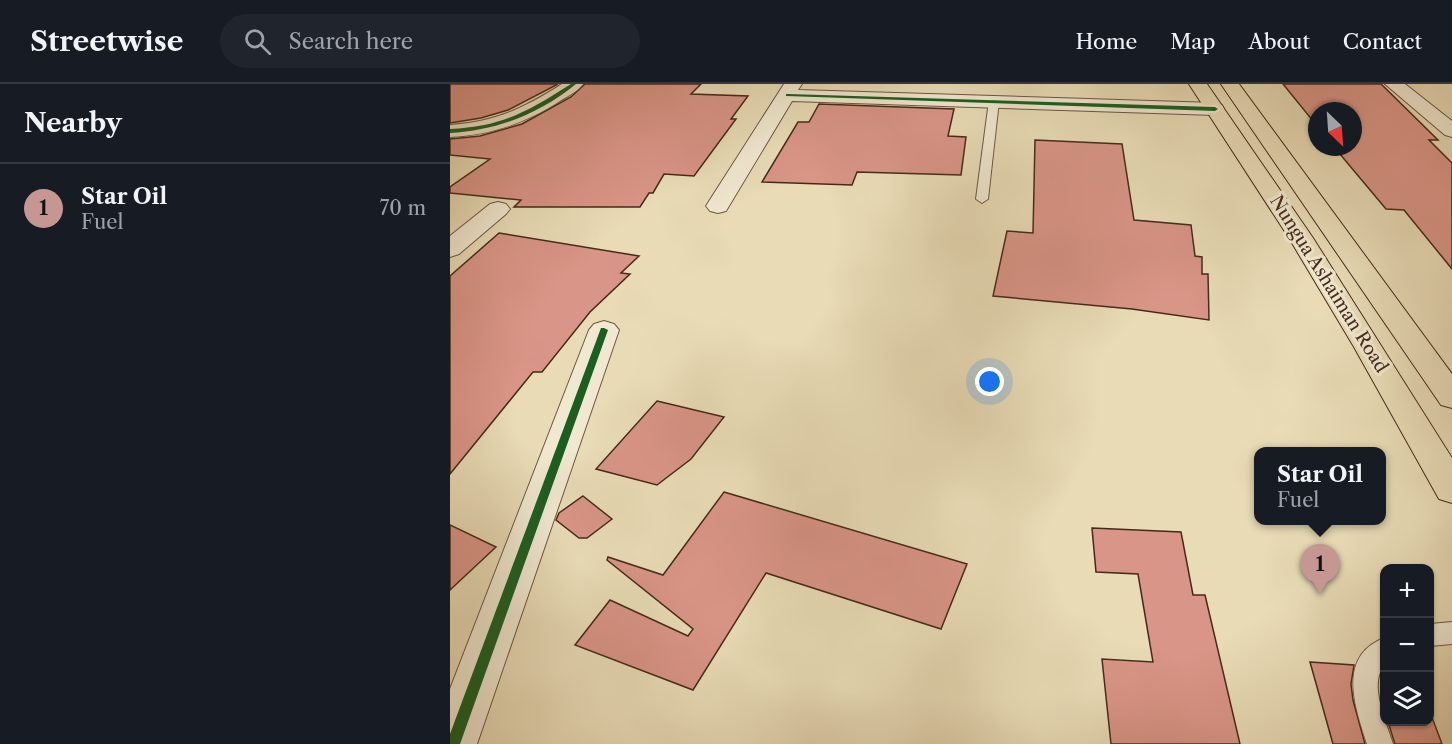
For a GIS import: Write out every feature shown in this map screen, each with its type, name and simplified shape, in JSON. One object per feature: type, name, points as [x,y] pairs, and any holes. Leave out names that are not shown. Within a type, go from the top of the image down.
[{"type":"main road","name":"Nungua Ashaiman Road","points":[[1198,84],[1301,238],[1451,485]]},
{"type":"main road","name":"Nungua Ashaiman Road","points":[[1230,84],[1452,398]]},
{"type":"street","points":[[450,131],[498,126],[527,114],[574,84]]},
{"type":"street","points":[[1394,84],[1452,131]]},
{"type":"street","points":[[718,206],[791,89],[994,101],[1215,109]]},
{"type":"street","points":[[450,249],[498,209]]},
{"type":"street","points":[[453,744],[604,330]]},
{"type":"lane","points":[[982,199],[994,101]]},
{"type":"lane","points":[[1434,635],[1452,633]]},
{"type":"lane","points":[[1380,653],[1367,668],[1365,694],[1380,744]]},
{"type":"building","points":[[450,84],[558,84],[508,110],[481,118],[450,123]]},
{"type":"building","points":[[585,84],[701,84],[691,94],[748,96],[731,119],[736,119],[694,176],[664,174],[653,193],[649,193],[640,207],[514,207],[521,200],[450,193],[450,187],[490,159],[450,155],[450,139],[480,136],[522,124],[571,97]]},
{"type":"building","points":[[1283,84],[1381,84],[1438,140],[1429,140],[1452,163],[1452,269],[1404,210],[1386,209],[1342,156],[1362,156],[1362,102],[1308,102],[1308,115]]},
{"type":"building","points":[[819,104],[954,109],[948,136],[966,137],[961,175],[857,172],[852,185],[762,182],[798,122],[809,122]]},
{"type":"building","points":[[1035,140],[1122,144],[1134,220],[1191,225],[1195,256],[1202,257],[1202,274],[1208,274],[1209,320],[1132,309],[993,296],[1007,231],[1033,233]]},
{"type":"building","points":[[499,233],[639,256],[621,273],[630,274],[590,312],[542,372],[533,372],[450,474],[450,276]]},
{"type":"building","points":[[657,401],[724,417],[691,459],[657,485],[596,469]]},
{"type":"building","points":[[724,492],[967,564],[941,629],[766,573],[693,690],[575,645],[610,600],[688,636],[693,629],[607,560],[608,557],[663,575]]},
{"type":"building","points":[[583,496],[612,519],[587,538],[579,538],[556,520],[559,513]]},
{"type":"building","points":[[450,525],[496,547],[450,590]]},
{"type":"building","points":[[1092,528],[1181,532],[1193,595],[1205,595],[1240,744],[1111,744],[1102,659],[1153,662],[1138,574],[1096,572]]},
{"type":"building","points":[[1310,662],[1354,665],[1351,684],[1353,700],[1365,744],[1333,744]]},
{"type":"building","points":[[1434,723],[1442,744],[1395,744],[1389,726],[1434,726]]},
{"type":"cycle path","points":[[450,131],[486,127],[516,118],[574,84]]},
{"type":"cycle path","points":[[788,95],[1215,109]]},
{"type":"cycle path","points":[[453,744],[604,330]]},
{"type":"place","name":"Star Oil","points":[[1320,594]]}]
